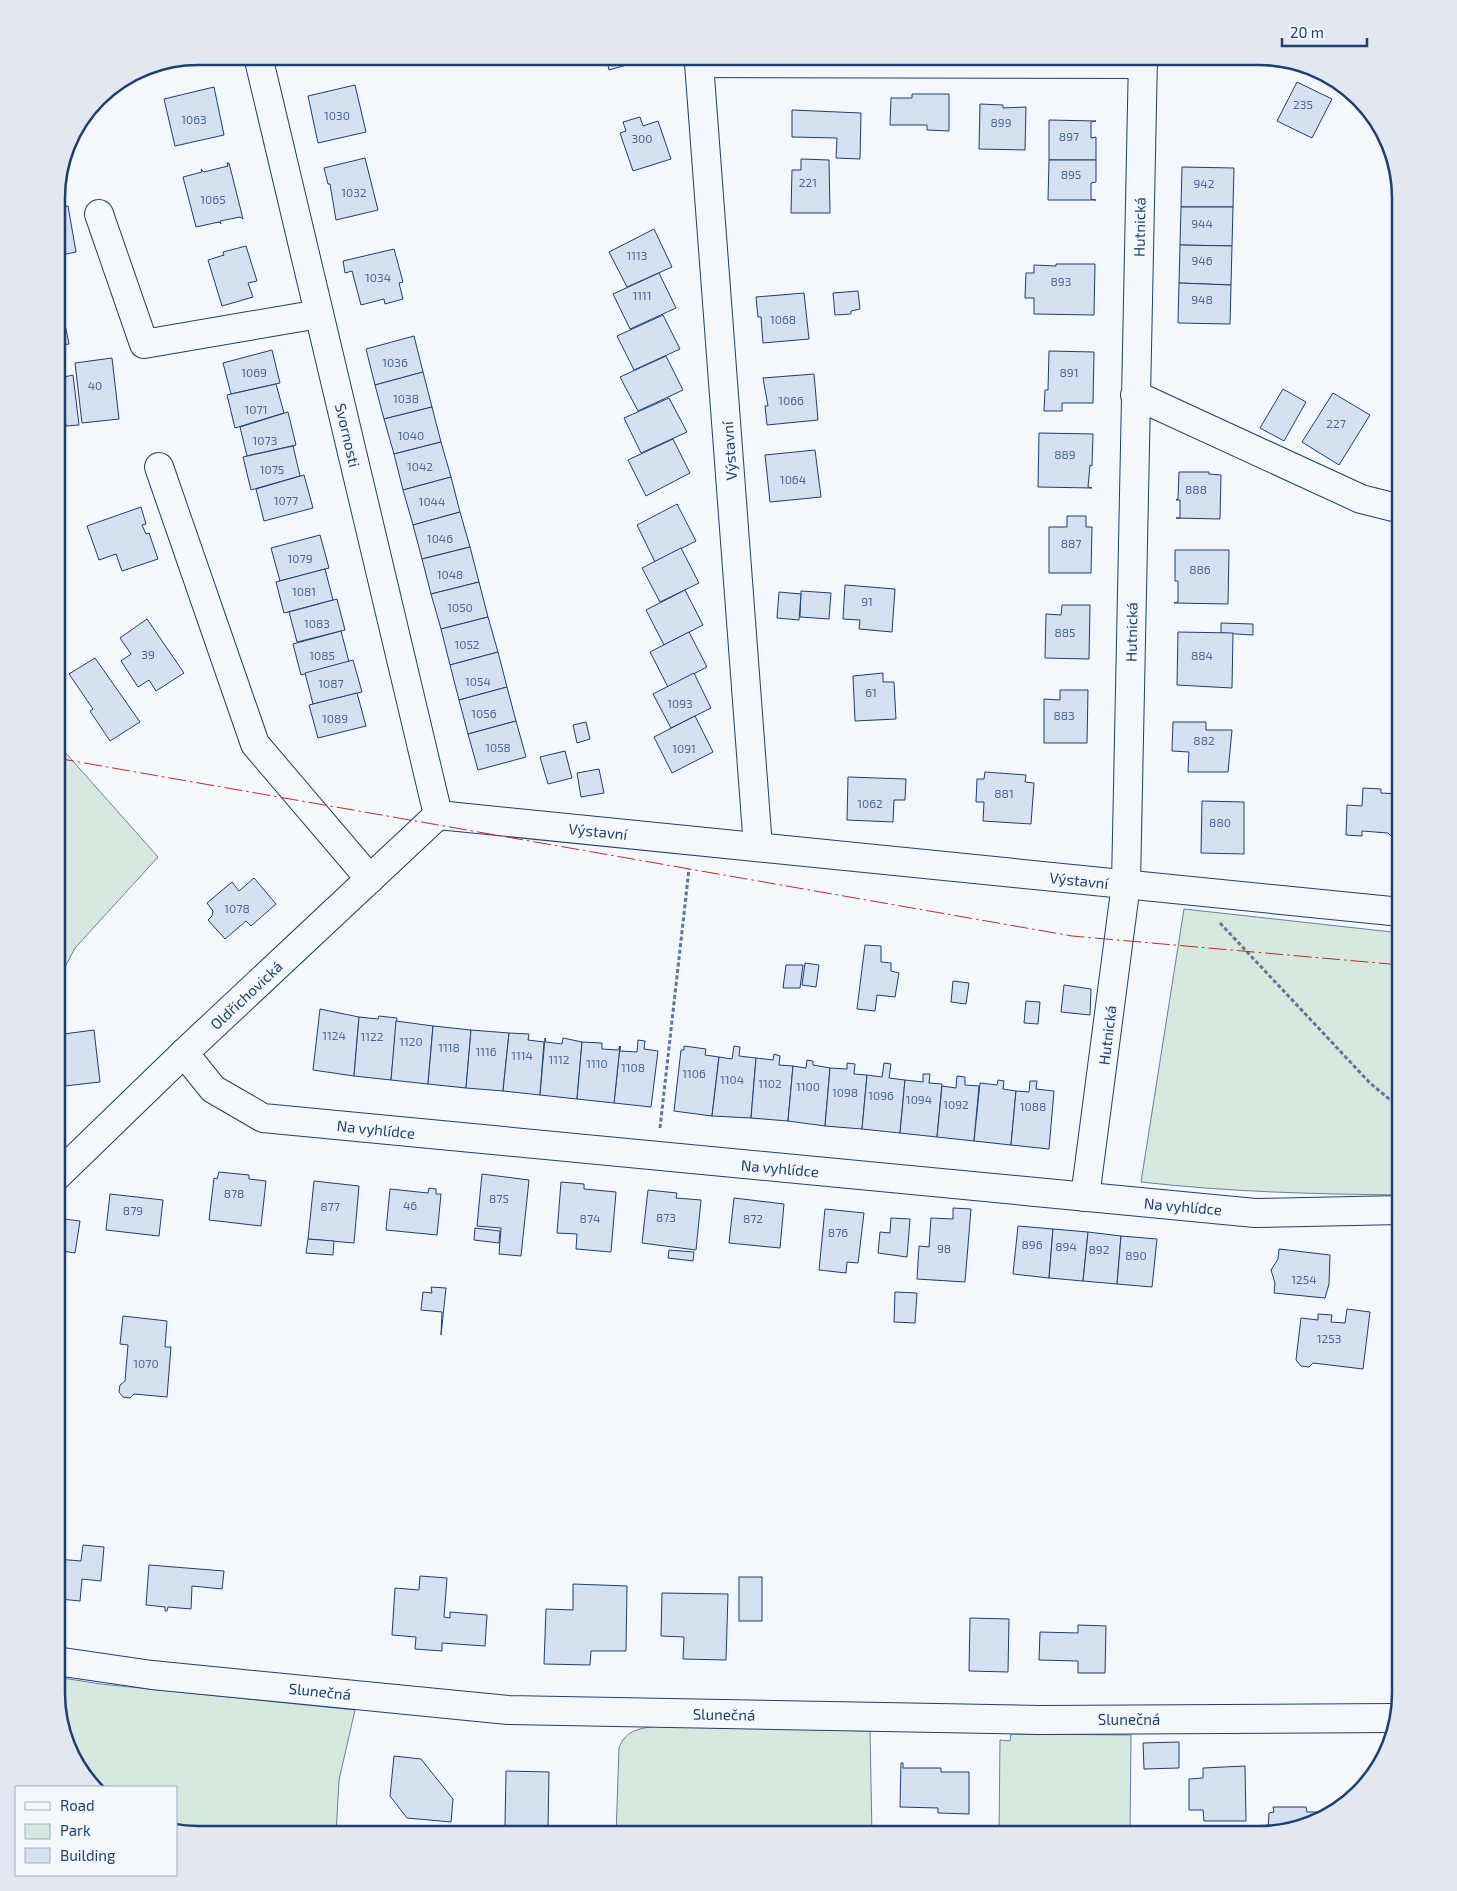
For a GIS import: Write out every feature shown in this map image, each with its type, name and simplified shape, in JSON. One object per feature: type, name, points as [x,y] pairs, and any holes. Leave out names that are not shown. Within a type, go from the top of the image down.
[{"type":"street","name":"Svornosti","points":[[260,65],[438,815]]},
{"type":"street","name":"Výstavní","points":[[698,65],[758,847]]},
{"type":"street","name":"Hutnická","points":[[1085,1197],[1126,884],[1143,65]]},
{"type":"street","points":[[98,214],[144,344],[319,314]]},
{"type":"street","points":[[1135,395],[1361,499],[1392,507]]},
{"type":"street","points":[[159,467],[255,744],[370,879]]},
{"type":"street","name":"Výstavní","points":[[438,815],[1392,911]]},
{"type":"street","name":"Oldřichovická","points":[[65,1168],[184,1053],[438,815]]},
{"type":"street","name":"Na vyhlídce","points":[[184,1053],[213,1089],[263,1118],[1255,1213],[1392,1210]]},
{"type":"street","name":"Slunečná","points":[[65,1662],[152,1675],[508,1710],[1040,1720],[1389,1718]]},
{"type":"path","points":[[657,1156],[692,840]]},
{"type":"path","points":[[1196,892],[1225,930],[1370,1083],[1392,1101]]},
{"type":"green space","points":[[65,752],[158,857],[75,948],[65,967]]},
{"type":"green space","points":[[1184,909],[1392,932],[1392,1195],[1271,1192],[1141,1182]]},
{"type":"green space","points":[[65,1678],[101,1684],[355,1710],[339,1780],[336,1826],[178,1825],[178,1786],[103,1786],[87,1767],[75,1744],[70,1728],[66,1711]]},
{"type":"green space","points":[[660,1726],[870,1731],[872,1826],[616,1826],[619,1748],[630,1733]]},
{"type":"green space","points":[[1011,1734],[1131,1735],[1130,1826],[999,1826],[1000,1740],[1010,1741]]},
{"type":"building","points":[[608,65],[626,65],[609,70]]},
{"type":"building","points":[[1297,82],[1332,99],[1312,138],[1277,121]]},
{"type":"building","points":[[355,85],[366,132],[318,143],[308,96]]},
{"type":"building","points":[[214,87],[224,135],[175,146],[164,99]]},
{"type":"building","points":[[912,94],[949,94],[949,131],[927,130],[927,125],[890,125],[891,98],[912,98]]},
{"type":"building","points":[[980,104],[1003,105],[1003,108],[1026,107],[1025,150],[979,149]]},
{"type":"building","points":[[792,110],[861,113],[860,159],[836,158],[837,138],[792,137]]},
{"type":"building","points":[[640,117],[643,126],[658,121],[671,159],[633,171],[620,133],[626,131],[623,122]]},
{"type":"building","points":[[1049,120],[1096,121],[1091,122],[1091,138],[1096,137],[1096,160],[1049,160]]},
{"type":"building","points":[[365,158],[378,210],[336,220],[330,184],[328,184],[324,168]]},
{"type":"building","points":[[801,159],[829,160],[830,213],[791,213],[792,170],[801,170]]},
{"type":"building","points":[[1049,160],[1096,160],[1096,182],[1091,183],[1091,199],[1096,200],[1048,200]]},
{"type":"building","points":[[227,163],[229,163],[243,219],[240,217],[220,221],[221,224],[219,222],[196,227],[183,177],[202,172],[201,169],[204,172],[228,166]]},
{"type":"building","points":[[1182,167],[1234,168],[1233,207],[1181,207]]},
{"type":"building","points":[[68,206],[76,252],[65,254],[65,207]]},
{"type":"building","points":[[1181,207],[1233,207],[1232,246],[1180,245]]},
{"type":"building","points":[[654,229],[672,267],[627,287],[609,252]]},
{"type":"building","points":[[1180,245],[1232,246],[1231,285],[1179,283]]},
{"type":"building","points":[[246,246],[257,281],[248,283],[253,297],[222,306],[208,260],[224,255],[223,252]]},
{"type":"building","points":[[394,249],[403,282],[399,283],[403,299],[385,304],[384,299],[361,305],[352,271],[345,273],[343,261]]},
{"type":"building","points":[[1056,264],[1095,264],[1094,315],[1034,314],[1034,298],[1025,298],[1026,273],[1034,273],[1034,265],[1056,266]]},
{"type":"building","points":[[659,273],[676,308],[630,329],[613,294]]},
{"type":"building","points":[[1179,283],[1231,285],[1230,324],[1178,323]]},
{"type":"building","points":[[858,291],[860,309],[851,311],[851,314],[835,315],[833,293]]},
{"type":"building","points":[[804,293],[809,339],[763,343],[761,317],[758,317],[756,297]]},
{"type":"building","points":[[663,315],[680,349],[634,370],[617,336]]},
{"type":"building","points":[[65,324],[69,344],[65,345]]},
{"type":"building","points":[[414,336],[423,372],[375,385],[366,349]]},
{"type":"building","points":[[272,350],[280,383],[231,394],[223,363]]},
{"type":"building","points":[[1049,351],[1094,352],[1093,403],[1062,403],[1062,411],[1044,411],[1045,390],[1048,390]]},
{"type":"building","points":[[666,356],[683,390],[638,411],[620,377]]},
{"type":"building","points":[[112,358],[119,419],[82,423],[75,363]]},
{"type":"building","points":[[423,372],[432,407],[384,419],[375,385]]},
{"type":"building","points":[[814,374],[818,420],[767,425],[765,406],[768,406],[763,378]]},
{"type":"building","points":[[73,375],[79,425],[66,426],[65,377]]},
{"type":"building","points":[[276,384],[284,413],[235,428],[227,395]]},
{"type":"building","points":[[1283,389],[1306,402],[1284,441],[1260,428]]},
{"type":"building","points":[[1333,393],[1370,415],[1339,465],[1302,442]]},
{"type":"building","points":[[669,398],[687,432],[641,453],[624,418]]},
{"type":"building","points":[[432,407],[441,442],[394,454],[384,419]]},
{"type":"building","points":[[288,412],[296,445],[247,456],[240,427]]},
{"type":"building","points":[[1039,433],[1093,434],[1092,466],[1090,465],[1088,487],[1092,488],[1038,487]]},
{"type":"building","points":[[673,439],[690,473],[646,496],[628,460]]},
{"type":"building","points":[[441,442],[451,477],[403,490],[394,454]]},
{"type":"building","points":[[293,446],[300,476],[251,490],[243,457]]},
{"type":"building","points":[[815,450],[821,497],[770,502],[765,455]]},
{"type":"building","points":[[1179,472],[1209,472],[1209,474],[1221,475],[1220,519],[1176,518],[1180,518],[1180,500],[1176,500],[1178,499]]},
{"type":"building","points":[[304,475],[313,508],[264,521],[256,489]]},
{"type":"building","points":[[451,477],[460,512],[413,525],[403,490]]},
{"type":"building","points":[[677,504],[696,541],[655,562],[637,525]]},
{"type":"building","points":[[141,507],[146,524],[142,525],[146,534],[149,533],[158,559],[122,571],[116,554],[99,560],[87,526]]},
{"type":"building","points":[[460,512],[470,547],[422,559],[413,525]]},
{"type":"building","points":[[1067,516],[1086,516],[1086,527],[1092,527],[1091,573],[1049,573],[1049,527],[1067,527]]},
{"type":"building","points":[[320,535],[329,568],[280,581],[271,548]]},
{"type":"building","points":[[470,547],[479,582],[431,594],[422,559]]},
{"type":"building","points":[[681,548],[699,583],[660,602],[642,568]]},
{"type":"building","points":[[1175,550],[1229,550],[1228,604],[1174,603],[1178,602],[1178,581],[1175,581]]},
{"type":"building","points":[[325,569],[333,600],[284,613],[276,582]]},
{"type":"building","points":[[479,582],[488,617],[441,629],[431,594]]},
{"type":"building","points":[[845,585],[895,589],[892,632],[859,629],[860,620],[843,619]]},
{"type":"building","points":[[685,590],[703,625],[664,645],[646,610]]},
{"type":"building","points":[[801,591],[831,593],[829,619],[800,617]]},
{"type":"building","points":[[779,592],[801,594],[799,620],[777,618]]},
{"type":"building","points":[[337,599],[345,630],[297,642],[289,612]]},
{"type":"building","points":[[1062,605],[1090,605],[1089,659],[1045,658],[1046,614],[1061,615]]},
{"type":"building","points":[[488,617],[498,652],[450,665],[441,629]]},
{"type":"building","points":[[147,619],[184,673],[156,691],[149,680],[138,687],[121,661],[131,654],[120,638]]},
{"type":"building","points":[[1221,623],[1253,624],[1253,635],[1221,633]]},
{"type":"building","points":[[341,631],[349,662],[301,675],[293,644]]},
{"type":"building","points":[[689,632],[707,667],[668,687],[650,652]]},
{"type":"building","points":[[1178,632],[1233,633],[1232,688],[1177,685]]},
{"type":"building","points":[[498,652],[507,687],[459,700],[450,665]]},
{"type":"building","points":[[95,658],[140,722],[110,741],[90,711],[93,709],[69,674]]},
{"type":"building","points":[[353,660],[362,692],[313,704],[305,673]]},
{"type":"building","points":[[694,673],[711,708],[671,728],[653,694]]},
{"type":"building","points":[[883,673],[883,682],[894,682],[896,719],[855,721],[853,676]]},
{"type":"building","points":[[507,687],[516,721],[468,734],[459,700]]},
{"type":"building","points":[[1060,690],[1088,690],[1087,743],[1044,743],[1044,699],[1060,700]]},
{"type":"building","points":[[357,693],[366,726],[318,738],[309,705]]},
{"type":"building","points":[[695,716],[713,752],[672,773],[654,737]]},
{"type":"building","points":[[516,721],[526,757],[478,770],[468,734]]},
{"type":"building","points":[[586,722],[590,739],[577,743],[573,725]]},
{"type":"building","points":[[1173,722],[1206,722],[1206,730],[1232,730],[1228,772],[1188,772],[1189,752],[1172,751]]},
{"type":"building","points":[[565,751],[572,778],[548,784],[540,757]]},
{"type":"building","points":[[599,769],[604,793],[581,797],[577,773]]},
{"type":"building","points":[[985,772],[1026,775],[1025,782],[1034,783],[1031,824],[983,821],[984,802],[976,802],[977,779],[984,779]]},
{"type":"building","points":[[848,777],[906,779],[905,800],[894,800],[893,822],[847,820]]},
{"type":"building","points":[[1363,788],[1381,789],[1381,793],[1392,794],[1392,837],[1388,833],[1362,831],[1362,836],[1346,835],[1347,805],[1362,806]]},
{"type":"building","points":[[1202,801],[1244,802],[1244,854],[1201,853]]},
{"type":"building","points":[[254,878],[276,904],[251,926],[246,921],[225,939],[208,920],[212,916],[213,911],[207,903],[232,882],[239,891]]},
{"type":"building","points":[[865,945],[881,946],[881,962],[891,963],[891,971],[899,973],[895,997],[877,995],[875,1011],[857,1009]]},
{"type":"building","points":[[805,963],[819,965],[816,987],[802,985]]},
{"type":"building","points":[[786,965],[803,965],[800,988],[783,988]]},
{"type":"building","points":[[953,981],[969,983],[966,1004],[951,1002]]},
{"type":"building","points":[[1064,985],[1091,989],[1090,1015],[1061,1012]]},
{"type":"building","points":[[1026,1001],[1040,1002],[1038,1024],[1024,1023]]},
{"type":"building","points":[[320,1009],[359,1017],[354,1076],[313,1070]]},
{"type":"building","points":[[379,1016],[397,1018],[391,1080],[354,1076],[359,1017],[378,1019]]},
{"type":"building","points":[[396,1021],[433,1026],[428,1084],[391,1080]]},
{"type":"building","points":[[433,1026],[471,1030],[466,1088],[428,1084]]},
{"type":"building","points":[[94,1030],[100,1082],[65,1086],[65,1034]]},
{"type":"building","points":[[471,1030],[509,1033],[503,1091],[466,1088]]},
{"type":"building","points":[[509,1033],[529,1034],[528,1040],[544,1042],[540,1095],[503,1091]]},
{"type":"building","points":[[545,1038],[546,1042],[562,1044],[563,1038],[582,1042],[577,1099],[540,1095]]},
{"type":"building","points":[[638,1040],[645,1041],[644,1049],[658,1051],[651,1107],[614,1103],[620,1046],[620,1051],[637,1052]]},
{"type":"building","points":[[582,1042],[602,1043],[602,1049],[618,1050],[620,1046],[614,1103],[577,1099]]},
{"type":"building","points":[[684,1046],[706,1049],[705,1055],[719,1057],[712,1116],[674,1111],[681,1050],[684,1050]]},
{"type":"building","points":[[734,1046],[740,1047],[739,1056],[756,1058],[751,1118],[712,1116],[719,1057],[732,1059]]},
{"type":"building","points":[[774,1054],[780,1056],[779,1065],[793,1066],[788,1121],[751,1118],[756,1058],[773,1060]]},
{"type":"building","points":[[807,1060],[813,1061],[813,1065],[830,1068],[825,1126],[788,1121],[793,1066],[806,1068]]},
{"type":"building","points":[[847,1063],[855,1064],[854,1074],[867,1075],[862,1129],[825,1126],[830,1068],[847,1069]]},
{"type":"building","points":[[884,1063],[891,1064],[889,1078],[905,1080],[900,1133],[862,1129],[867,1075],[882,1077]]},
{"type":"building","points":[[923,1074],[930,1074],[929,1083],[942,1084],[937,1137],[900,1133],[905,1080],[923,1082]]},
{"type":"building","points":[[957,1076],[965,1077],[965,1085],[979,1086],[974,1141],[937,1137],[942,1086],[956,1088]]},
{"type":"building","points":[[998,1080],[1004,1081],[1003,1089],[1016,1091],[1011,1145],[974,1141],[980,1083],[997,1085]]},
{"type":"building","points":[[1030,1081],[1037,1081],[1036,1089],[1054,1091],[1049,1149],[1011,1145],[1016,1091],[1029,1092]]},
{"type":"building","points":[[219,1172],[249,1175],[249,1179],[266,1181],[261,1226],[209,1220],[214,1178],[217,1179]]},
{"type":"building","points":[[482,1174],[529,1180],[521,1256],[499,1254],[501,1228],[477,1226]]},
{"type":"building","points":[[314,1181],[359,1186],[354,1243],[308,1239]]},
{"type":"building","points":[[561,1182],[584,1184],[584,1189],[616,1192],[611,1252],[576,1249],[577,1234],[557,1233]]},
{"type":"building","points":[[429,1188],[436,1189],[436,1194],[441,1194],[437,1235],[386,1230],[390,1189],[428,1193]]},
{"type":"building","points":[[648,1190],[677,1193],[676,1198],[701,1200],[696,1250],[642,1243]]},
{"type":"building","points":[[110,1194],[163,1200],[159,1236],[106,1230]]},
{"type":"building","points":[[734,1198],[784,1204],[780,1248],[729,1243]]},
{"type":"building","points":[[953,1208],[971,1209],[965,1282],[917,1279],[919,1246],[929,1247],[931,1218],[953,1219]]},
{"type":"building","points":[[825,1209],[864,1213],[858,1263],[847,1262],[846,1273],[819,1270]]},
{"type":"building","points":[[891,1218],[910,1219],[907,1257],[878,1253],[880,1232],[890,1233]]},
{"type":"building","points":[[65,1219],[80,1221],[75,1253],[65,1251]]},
{"type":"building","points":[[1018,1226],[1053,1229],[1049,1278],[1013,1274]]},
{"type":"building","points":[[475,1228],[500,1231],[499,1243],[474,1240]]},
{"type":"building","points":[[1053,1229],[1088,1232],[1083,1281],[1049,1278]]},
{"type":"building","points":[[1088,1232],[1121,1236],[1117,1284],[1083,1281]]},
{"type":"building","points":[[1121,1236],[1157,1239],[1152,1287],[1117,1284]]},
{"type":"building","points":[[308,1239],[334,1241],[333,1255],[306,1253]]},
{"type":"building","points":[[1279,1249],[1330,1255],[1329,1284],[1325,1298],[1274,1293],[1275,1283],[1271,1270],[1278,1259]]},
{"type":"building","points":[[669,1250],[694,1252],[693,1261],[668,1258]]},
{"type":"building","points":[[431,1287],[446,1288],[441,1335],[442,1312],[421,1310],[423,1292],[432,1293]]},
{"type":"building","points":[[895,1292],[917,1293],[915,1323],[894,1322]]},
{"type":"building","points":[[1347,1309],[1370,1312],[1363,1369],[1313,1363],[1309,1367],[1301,1366],[1296,1360],[1301,1318],[1318,1320],[1318,1314],[1332,1315],[1331,1322],[1345,1323]]},
{"type":"building","points":[[123,1316],[167,1321],[165,1347],[171,1347],[167,1397],[134,1394],[130,1398],[123,1397],[119,1392],[120,1385],[125,1381],[128,1345],[120,1344]]},
{"type":"building","points":[[83,1545],[104,1547],[101,1581],[82,1579],[80,1601],[65,1600],[65,1560],[81,1561]]},
{"type":"building","points":[[149,1565],[224,1571],[222,1589],[192,1586],[191,1609],[168,1607],[167,1611],[165,1611],[165,1607],[146,1605]]},
{"type":"building","points":[[420,1576],[447,1578],[444,1617],[450,1618],[450,1612],[487,1615],[485,1646],[442,1643],[442,1651],[415,1649],[416,1637],[392,1635],[395,1588],[419,1590]]},
{"type":"building","points":[[739,1577],[762,1577],[762,1621],[739,1621]]},
{"type":"building","points":[[573,1584],[627,1586],[626,1651],[591,1651],[590,1665],[544,1664],[546,1609],[573,1610]]},
{"type":"building","points":[[662,1593],[728,1594],[726,1660],[683,1659],[684,1637],[661,1636]]},
{"type":"building","points":[[970,1618],[1009,1619],[1008,1672],[969,1671]]},
{"type":"building","points":[[1078,1625],[1106,1626],[1105,1673],[1078,1673],[1078,1661],[1039,1660],[1040,1632],[1078,1633]]},
{"type":"building","points":[[1179,1742],[1179,1768],[1144,1769],[1143,1743]]},
{"type":"building","points":[[394,1756],[421,1759],[453,1799],[451,1822],[407,1818],[390,1796]]},
{"type":"building","points":[[901,1763],[903,1763],[903,1768],[941,1768],[941,1772],[969,1772],[969,1814],[938,1813],[938,1808],[900,1807]]},
{"type":"building","points":[[1245,1766],[1246,1821],[1204,1821],[1203,1810],[1189,1810],[1189,1779],[1203,1778],[1203,1768]]},
{"type":"building","points":[[506,1771],[549,1772],[548,1826],[505,1826]]},
{"type":"building","points":[[1273,1807],[1306,1807],[1307,1812],[1318,1812],[1302,1819],[1268,1825],[1269,1813],[1274,1812]]},
{"type":"power","points":[[65,760],[1072,936],[1392,964]]}]
